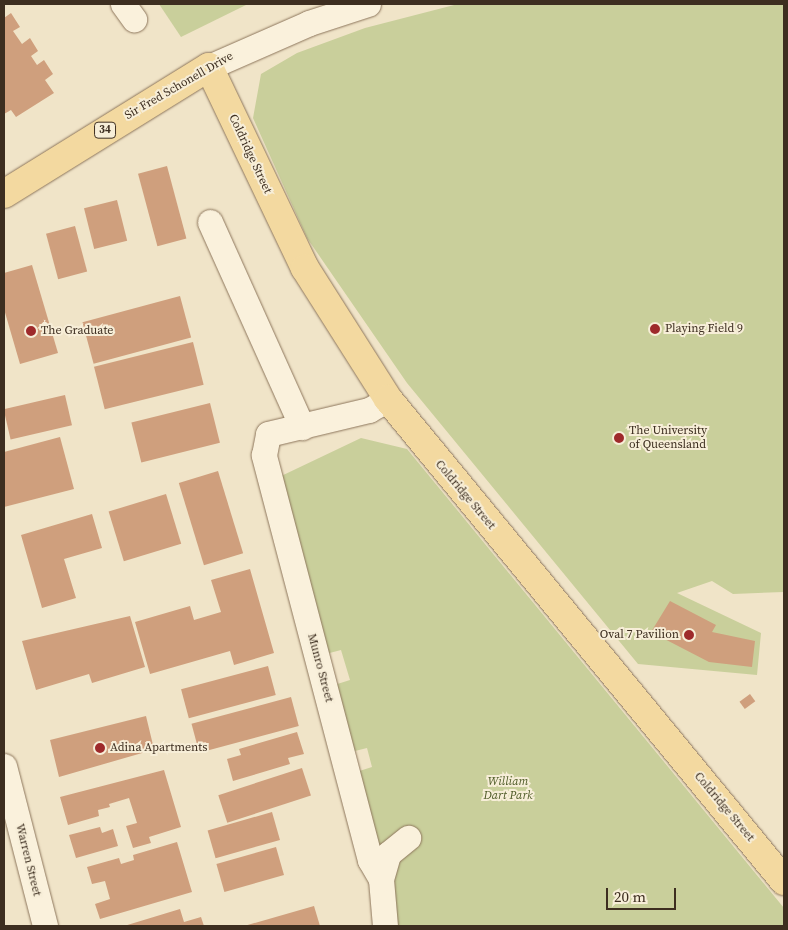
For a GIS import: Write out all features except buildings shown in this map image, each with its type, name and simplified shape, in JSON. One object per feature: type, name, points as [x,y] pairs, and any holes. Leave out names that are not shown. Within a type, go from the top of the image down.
[{"type":"main road","name":"Sir Fred Schonell Drive","points":[[4,194],[209,67]]},
{"type":"main road","name":"Coldridge Street","points":[[209,67],[302,264],[388,399],[784,881]]},
{"type":"street","name":"Sir Fred Schonell Drive","points":[[209,67],[309,23],[368,4]]},
{"type":"street","points":[[210,222],[302,427],[369,410],[388,399]]},
{"type":"street","name":"Munro Street","points":[[302,427],[268,434],[264,455],[370,860],[381,879]]},
{"type":"street","name":"Warren Street","points":[[4,766],[45,926]]},
{"type":"street","name":"Munro Street","points":[[385,926],[381,879],[388,854],[408,838]]},
{"type":"green space","points":[[159,4],[248,4],[181,37]]},
{"type":"green space","name":"The University of Queensland","points":[[458,4],[784,4],[784,592],[733,594],[712,581],[677,593],[761,633],[757,675],[638,664],[407,383],[307,238],[253,118],[261,74],[297,53],[365,28]]},
{"type":"green space","name":"William Dart Park","points":[[361,438],[407,449],[784,908],[784,926],[395,926],[353,773],[372,767],[367,748],[347,753],[331,686],[350,680],[341,650],[322,655],[277,478]]},
{"type":"place","name":"Playing Field 9","points":[[655,329]]},
{"type":"place","name":"The Graduate","points":[[31,331]]},
{"type":"place","name":"The University of Queensland","points":[[619,438]]},
{"type":"place","name":"Oval 7 Pavilion","points":[[689,635]]},
{"type":"place","name":"Adina Apartments","points":[[100,748]]}]
